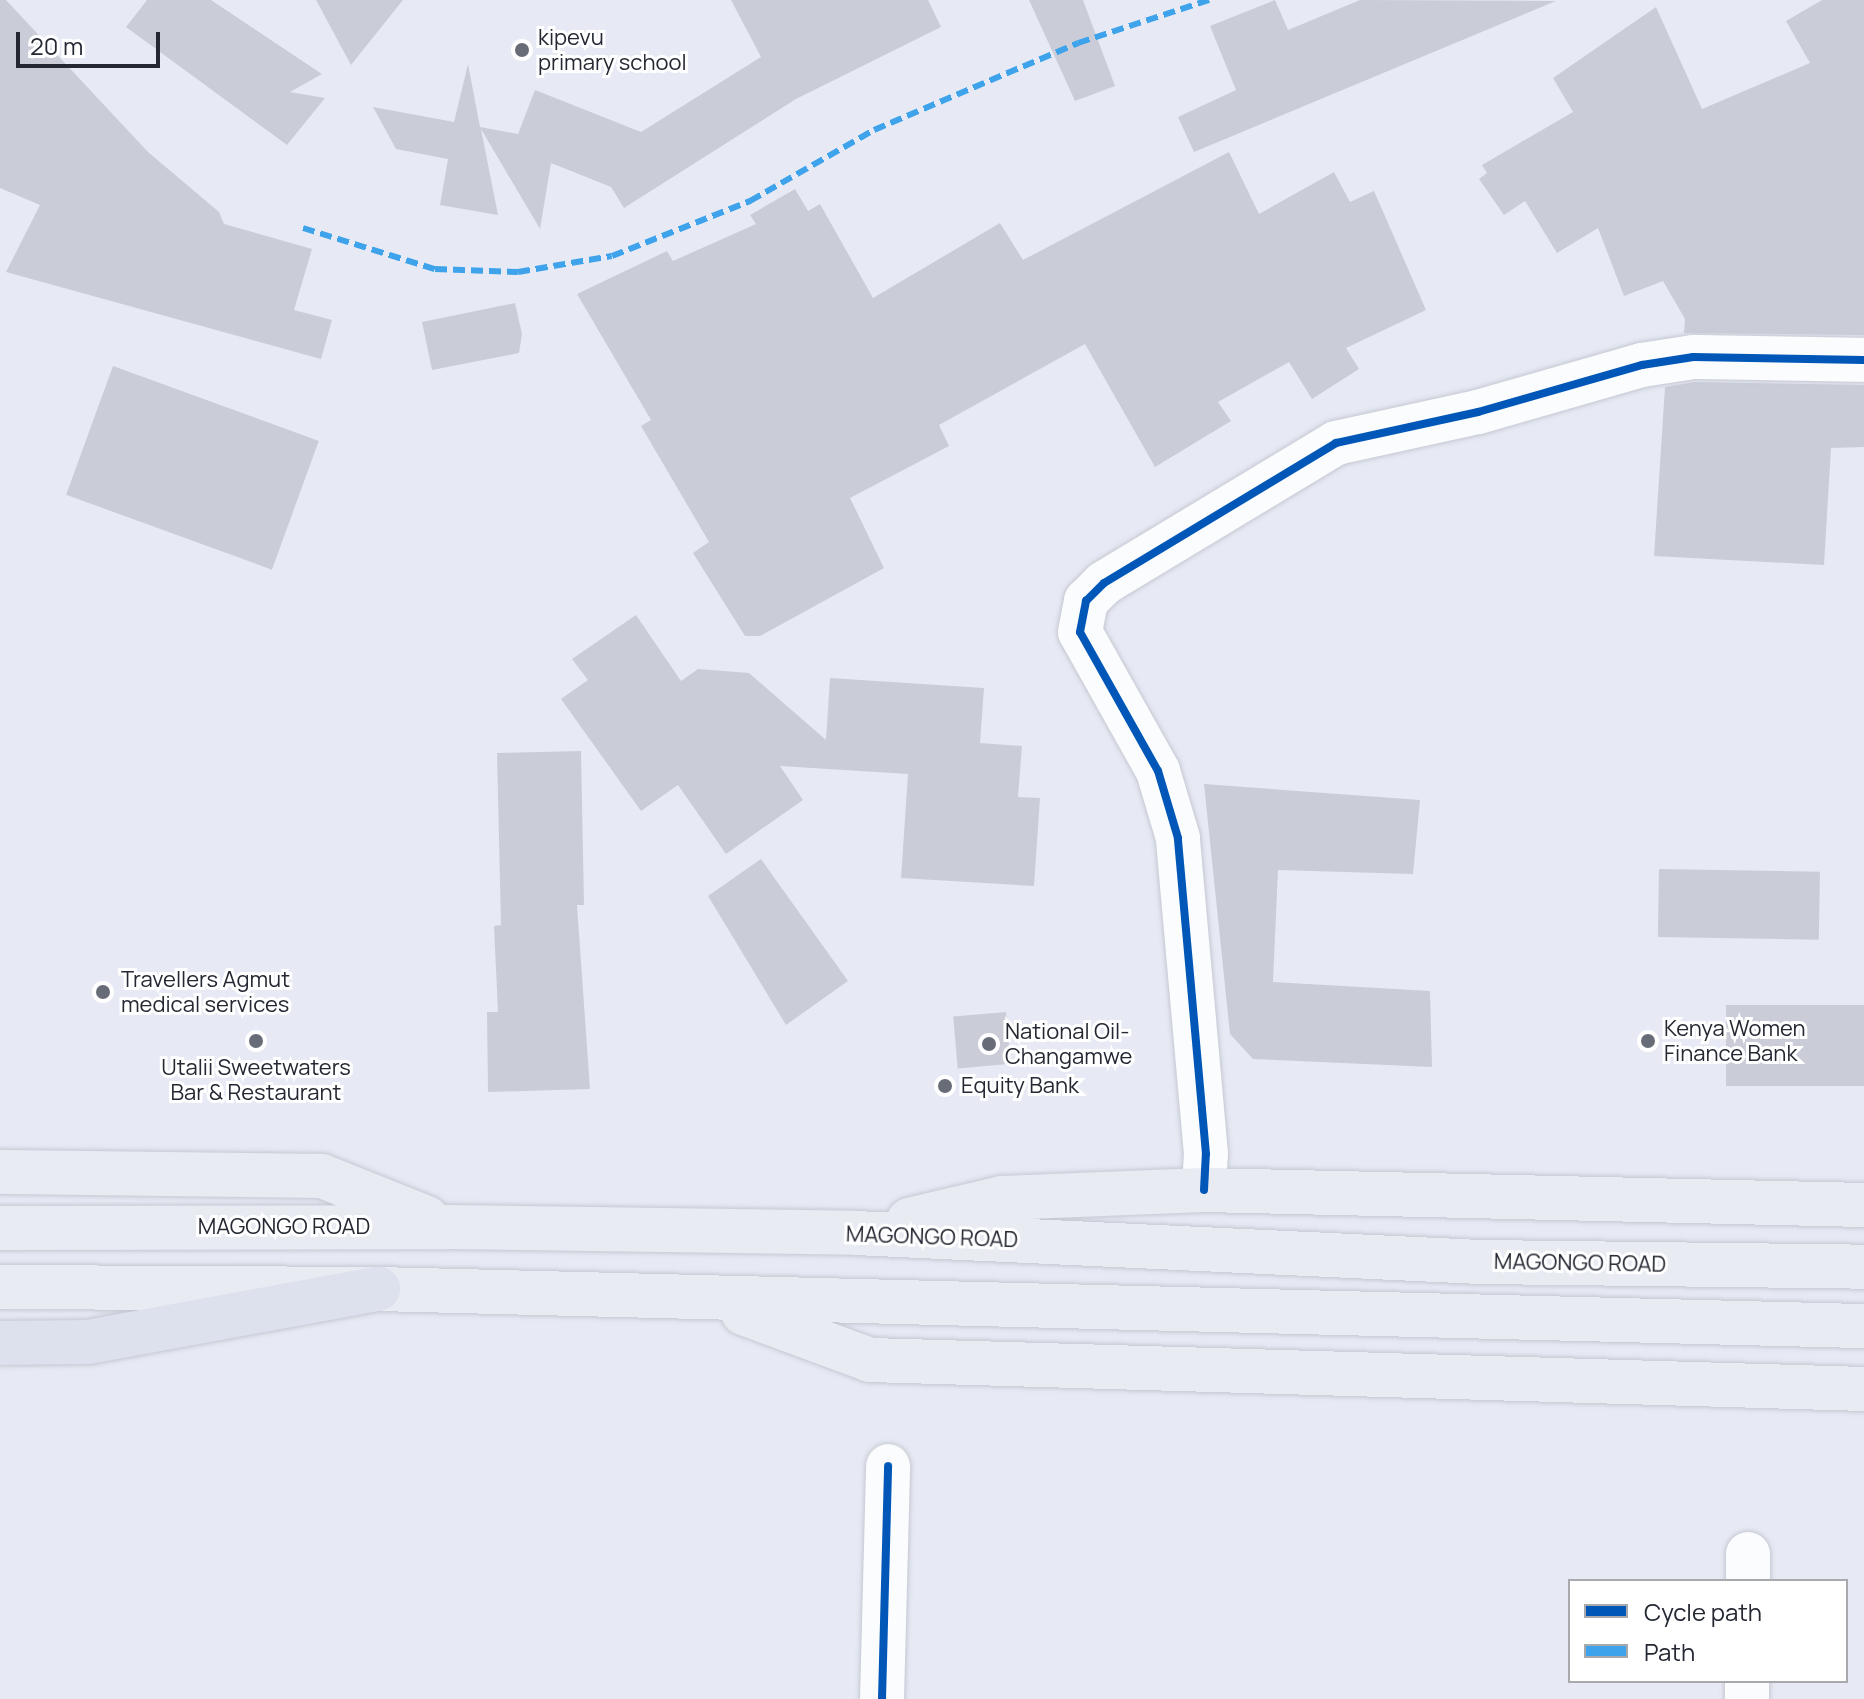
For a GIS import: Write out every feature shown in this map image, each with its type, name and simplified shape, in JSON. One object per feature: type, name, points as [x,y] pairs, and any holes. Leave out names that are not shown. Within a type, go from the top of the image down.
[{"type":"highway","points":[[0,1343],[88,1342],[378,1289]]},
{"type":"main road","points":[[0,1172],[322,1176],[448,1227]]},
{"type":"main road","points":[[856,1233],[1002,1198],[1204,1190],[1864,1205]]},
{"type":"main road","name":"MAGONGO ROAD","points":[[0,1228],[448,1227],[856,1233],[1481,1262],[1864,1267]]},
{"type":"main road","points":[[0,1287],[378,1289],[710,1301],[1864,1326]]},
{"type":"main road","points":[[710,1301],[870,1360],[1864,1389]]},
{"type":"street","points":[[1204,1190],[1202,1092],[1178,838],[1158,771],[1080,632],[1086,601],[1104,583],[1336,443],[1478,412],[1642,365],[1693,357],[1864,360]]},
{"type":"street","points":[[882,1699],[888,1466]]},
{"type":"building","points":[[0,0],[6,0],[148,152],[219,212],[224,224],[312,249],[294,310],[332,320],[321,359],[6,272],[40,205],[0,188]]},
{"type":"building","points":[[147,0],[211,0],[322,74],[290,92],[325,98],[287,145],[126,27]]},
{"type":"building","points":[[316,0],[403,0],[351,65]]},
{"type":"building","points":[[731,0],[928,0],[941,27],[796,99],[624,208],[611,187],[551,163],[540,229],[481,129],[498,215],[440,205],[448,159],[396,149],[373,107],[454,122],[468,64],[480,127],[518,134],[535,90],[641,132],[761,57]]},
{"type":"building","points":[[1029,0],[1083,0],[1115,86],[1075,101]]},
{"type":"building","points":[[1275,0],[1288,30],[1360,0],[1556,1],[1194,152],[1178,117],[1236,90],[1210,26]]},
{"type":"building","points":[[1822,0],[1864,0],[1864,335],[1684,333],[1685,319],[1663,281],[1624,296],[1598,228],[1557,253],[1525,201],[1504,215],[1479,179],[1487,173],[1482,165],[1573,112],[1553,78],[1656,7],[1702,109],[1810,63],[1786,21]]},
{"type":"building","points":[[1229,152],[1259,214],[1334,172],[1350,202],[1374,191],[1426,310],[1346,348],[1359,369],[1312,399],[1289,362],[1218,402],[1231,421],[1155,467],[1085,344],[939,425],[949,446],[850,498],[884,568],[760,636],[745,636],[693,553],[709,542],[641,426],[651,420],[577,294],[667,251],[673,261],[756,224],[750,215],[795,189],[808,211],[820,204],[873,298],[1000,223],[1023,260]]},
{"type":"building","points":[[515,303],[522,334],[519,353],[432,370],[422,322]]},
{"type":"building","points":[[113,366],[319,441],[272,570],[66,495]]},
{"type":"building","points":[[1695,382],[1864,385],[1864,447],[1831,448],[1824,565],[1654,556],[1665,387]]},
{"type":"building","points":[[636,615],[681,681],[698,669],[749,673],[826,740],[830,678],[984,688],[980,743],[1022,746],[1018,797],[1040,798],[1034,886],[901,878],[908,774],[780,766],[803,800],[726,854],[678,785],[641,811],[561,699],[588,680],[572,659]]},
{"type":"building","points":[[581,751],[584,905],[577,905],[590,1089],[488,1092],[487,1012],[498,1012],[494,926],[501,925],[497,753]]},
{"type":"building","points":[[1204,784],[1420,800],[1413,874],[1278,870],[1273,982],[1430,991],[1432,1067],[1253,1059],[1230,1034]]},
{"type":"building","points":[[761,859],[848,981],[786,1025],[708,896]]},
{"type":"building","points":[[1659,869],[1820,872],[1819,940],[1658,937]]},
{"type":"building","points":[[1726,1005],[1864,1005],[1864,1086],[1726,1086]]},
{"type":"building","points":[[1006,1012],[1011,1064],[958,1068],[953,1017]]},
{"type":"marked path","points":[[303,228],[435,269],[518,272],[612,256],[750,201],[874,130],[1078,43],[1209,0]]},
{"type":"cycle path","points":[[1204,1190],[1206,1154],[1178,838],[1158,771],[1080,632],[1086,601],[1104,583],[1336,443],[1478,412],[1642,365],[1693,357],[1864,360]]},
{"type":"cycle path","points":[[882,1699],[888,1466]]},
{"type":"place","name":"kipevu primary school","points":[[522,50]]},
{"type":"place","name":"Travellers Agmut medical services","points":[[103,992]]},
{"type":"place","name":"Utalii Sweetwaters Bar & Restaurant","points":[[256,1041]]},
{"type":"place","name":"Kenya Women Finance Bank","points":[[1648,1041]]},
{"type":"place","name":"National Oil- Changamwe","points":[[989,1044]]},
{"type":"place","name":"Equity Bank","points":[[945,1086]]}]
